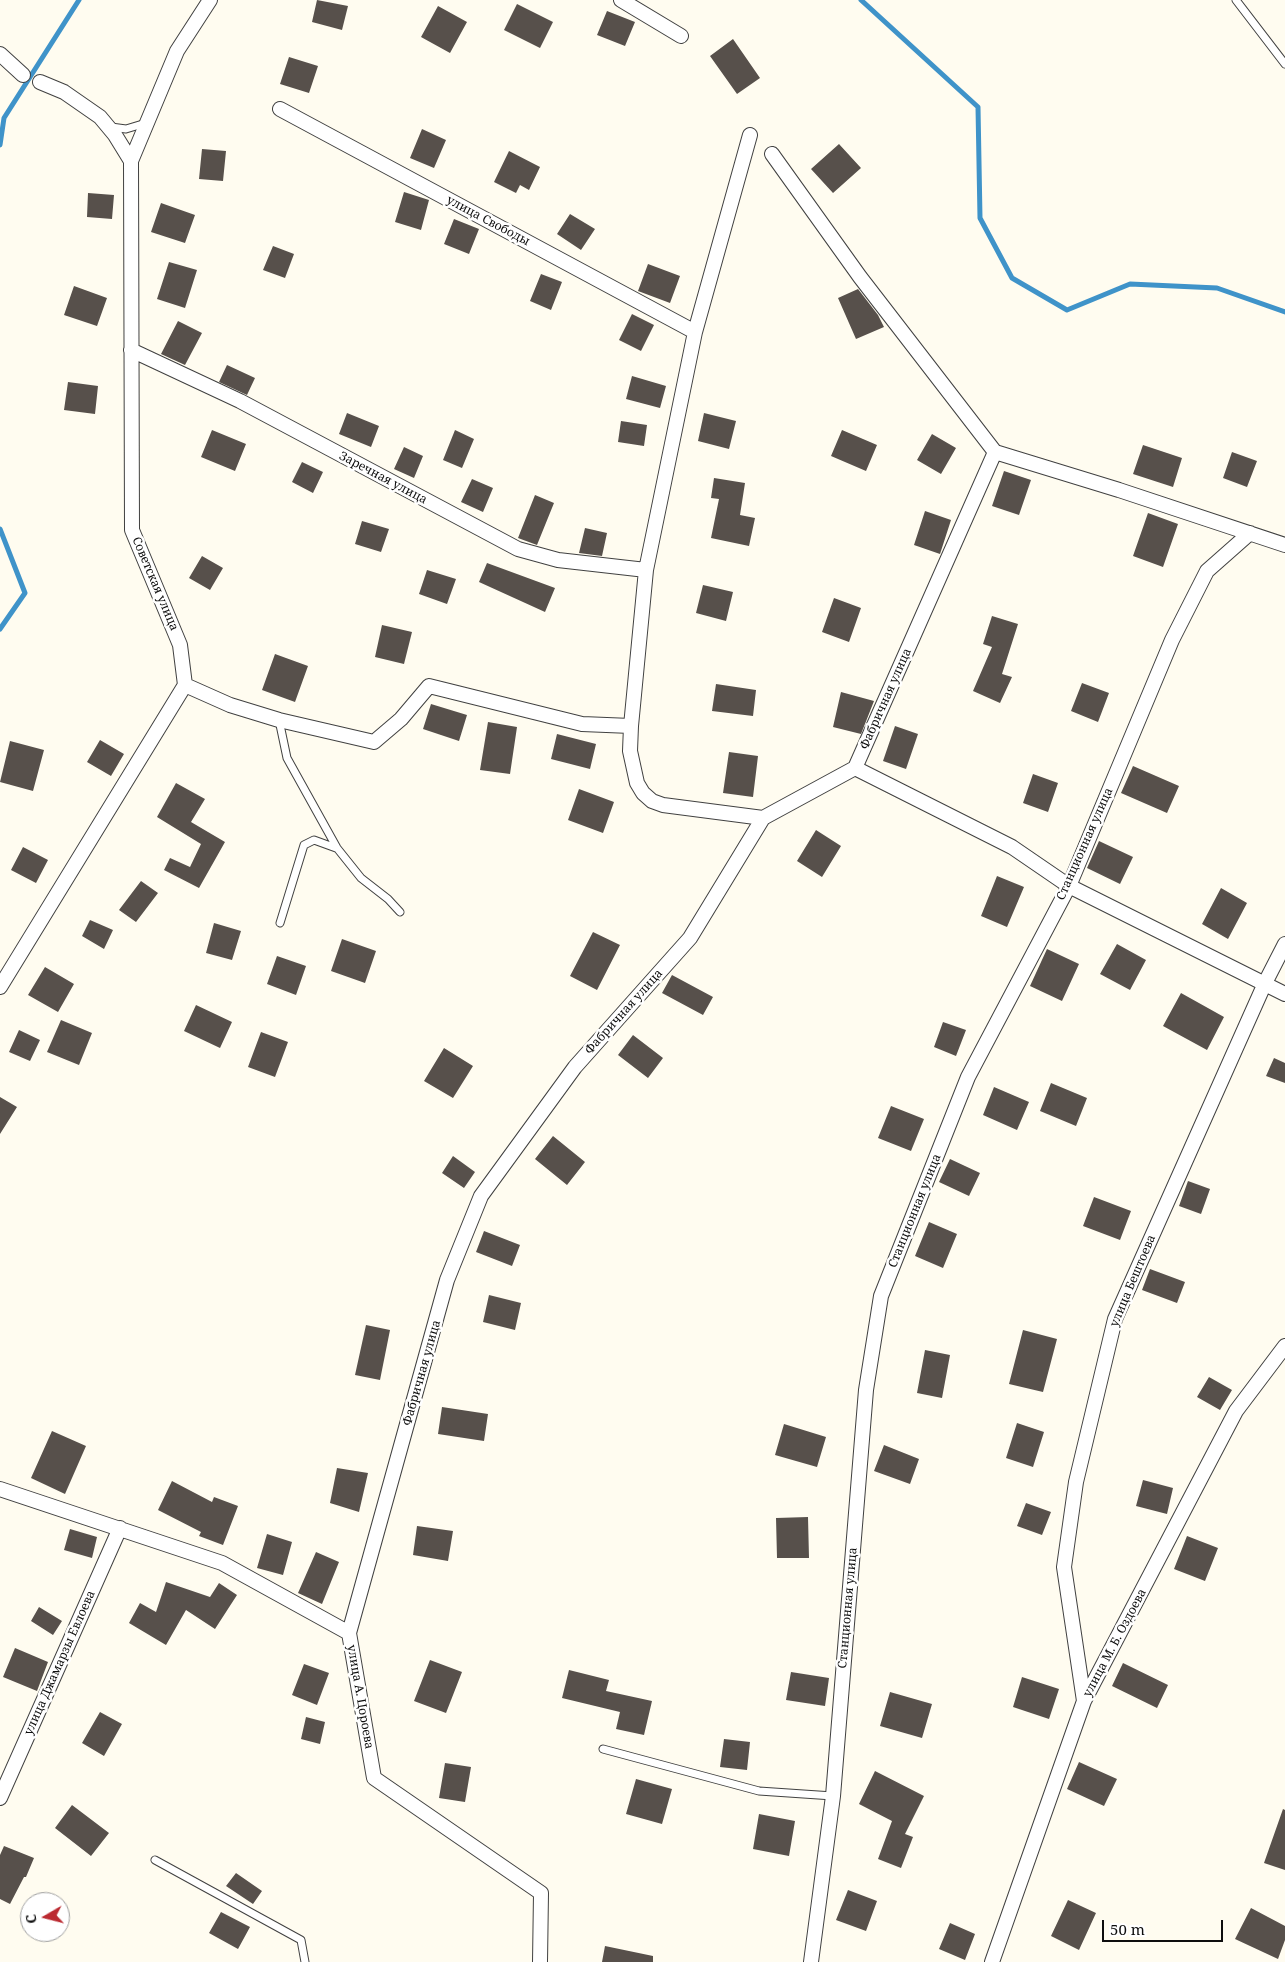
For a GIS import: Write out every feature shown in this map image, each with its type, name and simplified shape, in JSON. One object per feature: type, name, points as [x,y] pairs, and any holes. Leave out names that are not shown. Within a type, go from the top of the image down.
[{"type":"street","points":[[131,161],[177,51],[210,0]]},
{"type":"street","points":[[621,0],[681,36]]},
{"type":"street","points":[[0,54],[23,75]]},
{"type":"street","points":[[40,82],[78,101],[108,126],[131,161]]},
{"type":"street","name":"улица Свободы","points":[[280,109],[695,332]]},
{"type":"street","points":[[750,135],[695,332],[646,570],[631,726],[633,772],[639,787],[649,799],[663,805],[764,818]]},
{"type":"street","points":[[772,154],[860,277],[995,452],[1119,490],[1285,545]]},
{"type":"street","name":"Советская улица","points":[[131,161],[132,530],[180,644],[185,685]]},
{"type":"street","name":"Заречная улица","points":[[132,350],[240,401],[518,549],[558,560],[646,570]]},
{"type":"street","name":"Фабричная улица","points":[[349,1633],[447,1280],[481,1196],[575,1067],[690,938],[764,818],[855,768],[995,452]]},
{"type":"street","name":"Станционная улица","points":[[811,1962],[833,1796],[866,1390],[881,1296],[968,1077],[1069,886],[1181,622],[1207,571],[1250,533]]},
{"type":"street","points":[[0,987],[185,685],[230,705],[279,720],[374,742],[401,719],[429,686],[582,724],[631,726]]},
{"type":"street","points":[[855,768],[1012,847],[1069,886],[1285,994]]},
{"type":"street","name":"улица Бештоева","points":[[1084,1701],[1064,1567],[1076,1482],[1115,1319],[1265,983],[1285,944]]},
{"type":"street","name":"улица М. Б. Оздоева","points":[[992,1962],[1084,1701],[1236,1411],[1285,1346]]},
{"type":"street","name":"улица А. Цороева","points":[[0,1490],[222,1563],[349,1633],[374,1778],[541,1892],[540,1962]]},
{"type":"street","name":"улица Джамарзы Евлоева","points":[[0,1798],[120,1528]]},
{"type":"lane","points":[[1236,0],[1285,64]]},
{"type":"lane","points":[[108,126],[126,129],[146,123]]},
{"type":"lane","points":[[279,720],[287,758],[337,848],[361,878],[400,912]]},
{"type":"lane","points":[[280,923],[304,845],[314,840],[337,848]]},
{"type":"lane","points":[[603,1749],[759,1791],[833,1796]]},
{"type":"lane","points":[[155,1860],[301,1940],[306,1962]]},
{"type":"building","points":[[317,0],[348,6],[342,30],[312,22]]},
{"type":"building","points":[[517,4],[553,22],[540,48],[504,30]]},
{"type":"building","points":[[438,6],[467,22],[450,53],[421,37]]},
{"type":"building","points":[[607,11],[635,22],[625,46],[597,35]]},
{"type":"building","points":[[733,39],[760,78],[737,94],[710,56]]},
{"type":"building","points":[[289,57],[318,66],[309,93],[280,84]]},
{"type":"building","points":[[422,129],[446,140],[434,168],[410,158]]},
{"type":"building","points":[[839,144],[861,168],[833,193],[811,169]]},
{"type":"building","points":[[202,149],[226,151],[223,181],[199,179]]},
{"type":"building","points":[[509,151],[540,167],[529,190],[520,185],[516,193],[494,182]]},
{"type":"building","points":[[404,192],[429,200],[421,230],[395,222]]},
{"type":"building","points":[[88,193],[114,195],[112,219],[87,217]]},
{"type":"building","points":[[161,203],[195,215],[185,243],[151,232]]},
{"type":"building","points":[[570,214],[595,229],[581,250],[557,234]]},
{"type":"building","points":[[454,219],[479,229],[469,254],[444,244]]},
{"type":"building","points":[[273,246],[294,254],[285,278],[263,270]]},
{"type":"building","points":[[169,262],[197,270],[185,308],[157,299]]},
{"type":"building","points":[[648,264],[680,276],[670,303],[638,291]]},
{"type":"building","points":[[541,274],[562,282],[551,310],[530,301]]},
{"type":"building","points":[[74,286],[107,298],[97,326],[64,315]]},
{"type":"building","points":[[858,289],[878,315],[884,327],[856,339],[838,298]]},
{"type":"building","points":[[632,314],[654,325],[641,351],[619,340]]},
{"type":"building","points":[[178,321],[202,333],[185,365],[161,354]]},
{"type":"building","points":[[227,365],[255,378],[247,395],[219,382]]},
{"type":"building","points":[[632,376],[666,386],[660,408],[626,399]]},
{"type":"building","points":[[68,382],[98,386],[95,414],[64,410]]},
{"type":"building","points":[[347,413],[379,426],[371,447],[339,434]]},
{"type":"building","points":[[704,413],[736,421],[729,449],[698,441]]},
{"type":"building","points":[[621,421],[647,425],[644,446],[618,442]]},
{"type":"building","points":[[212,430],[246,444],[235,471],[201,457]]},
{"type":"building","points":[[455,430],[474,439],[462,468],[443,460]]},
{"type":"building","points":[[842,430],[877,445],[866,471],[831,456]]},
{"type":"building","points":[[932,434],[956,448],[941,474],[917,460]]},
{"type":"building","points":[[1143,445],[1182,458],[1173,487],[1133,474]]},
{"type":"building","points":[[404,447],[423,456],[414,478],[394,469]]},
{"type":"building","points":[[1232,452],[1257,461],[1247,487],[1223,478]]},
{"type":"building","points":[[302,462],[323,472],[313,493],[292,482]]},
{"type":"building","points":[[1004,471],[1031,480],[1019,515],[992,506]]},
{"type":"building","points":[[714,478],[745,483],[740,515],[755,518],[749,546],[711,538],[719,499],[711,498]]},
{"type":"building","points":[[472,479],[493,488],[483,512],[461,502]]},
{"type":"building","points":[[535,495],[554,503],[537,545],[518,538]]},
{"type":"building","points":[[925,511],[951,520],[940,554],[914,545]]},
{"type":"building","points":[[1148,513],[1178,524],[1163,567],[1133,556]]},
{"type":"building","points":[[362,521],[389,529],[381,552],[355,544]]},
{"type":"building","points":[[585,528],[607,533],[602,556],[579,553]]},
{"type":"building","points":[[202,556],[223,568],[210,590],[189,578]]},
{"type":"building","points":[[487,563],[555,588],[545,612],[479,582]]},
{"type":"building","points":[[427,570],[456,579],[447,604],[419,594]]},
{"type":"building","points":[[703,585],[733,592],[726,621],[696,613]]},
{"type":"building","points":[[834,598],[861,608],[849,642],[822,632]]},
{"type":"building","points":[[992,616],[1018,624],[1002,674],[1012,677],[1000,703],[973,691],[992,647],[983,644]]},
{"type":"building","points":[[382,625],[412,632],[404,664],[375,657]]},
{"type":"building","points":[[275,654],[308,666],[295,702],[262,690]]},
{"type":"building","points":[[1082,683],[1109,693],[1098,722],[1071,711]]},
{"type":"building","points":[[716,684],[756,690],[753,716],[712,711]]},
{"type":"building","points":[[841,692],[874,701],[861,734],[833,727]]},
{"type":"building","points":[[431,704],[467,715],[459,741],[423,729]]},
{"type":"building","points":[[488,722],[517,727],[510,774],[480,770]]},
{"type":"building","points":[[895,726],[918,734],[906,769],[883,761]]},
{"type":"building","points":[[557,734],[596,744],[590,769],[551,759]]},
{"type":"building","points":[[100,740],[124,754],[111,776],[87,762]]},
{"type":"building","points":[[10,741],[44,750],[33,791],[0,782]]},
{"type":"building","points":[[729,752],[758,756],[753,797],[723,793]]},
{"type":"building","points":[[1133,766],[1179,786],[1167,813],[1121,793]]},
{"type":"building","points":[[1033,774],[1058,783],[1048,812],[1023,803]]},
{"type":"building","points":[[176,783],[205,799],[191,822],[225,842],[199,888],[164,870],[170,858],[190,867],[201,844],[157,817]]},
{"type":"building","points":[[579,789],[614,802],[603,833],[568,820]]},
{"type":"building","points":[[816,830],[841,846],[822,877],[797,861]]},
{"type":"building","points":[[1099,841],[1133,857],[1120,884],[1087,868]]},
{"type":"building","points":[[23,847],[48,860],[36,883],[11,870]]},
{"type":"building","points":[[997,876],[1024,887],[1007,927],[981,916]]},
{"type":"building","points":[[141,881],[158,893],[136,922],[119,910]]},
{"type":"building","points":[[1221,888],[1247,903],[1228,939],[1202,924]]},
{"type":"building","points":[[90,920],[113,930],[104,949],[82,936]]},
{"type":"building","points":[[214,923],[241,931],[232,960],[206,953]]},
{"type":"building","points":[[593,932],[620,945],[597,990],[570,976]]},
{"type":"building","points":[[342,939],[376,951],[365,983],[331,971]]},
{"type":"building","points":[[1117,944],[1146,960],[1130,990],[1100,974]]},
{"type":"building","points":[[1047,949],[1079,964],[1062,1001],[1030,986]]},
{"type":"building","points":[[277,956],[306,966],[296,995],[267,984]]},
{"type":"building","points":[[45,967],[74,984],[58,1012],[28,995]]},
{"type":"building","points":[[672,975],[713,997],[703,1015],[662,993]]},
{"type":"building","points":[[1181,993],[1224,1017],[1207,1050],[1163,1026]]},
{"type":"building","points":[[196,1005],[232,1022],[220,1048],[184,1031]]},
{"type":"building","points":[[61,1020],[92,1033],[79,1065],[47,1052]]},
{"type":"building","points":[[943,1022],[966,1030],[956,1056],[934,1047]]},
{"type":"building","points":[[19,1030],[40,1040],[30,1061],[9,1052]]},
{"type":"building","points":[[261,1032],[288,1042],[275,1077],[248,1067]]},
{"type":"building","points":[[633,1035],[663,1058],[648,1078],[618,1055]]},
{"type":"building","points":[[444,1048],[473,1066],[453,1098],[424,1081]]},
{"type":"building","points":[[1274,1058],[1285,1063],[1285,1083],[1266,1076]]},
{"type":"building","points":[[1051,1083],[1087,1098],[1076,1126],[1040,1111]]},
{"type":"building","points":[[994,1087],[1029,1102],[1017,1130],[983,1115]]},
{"type":"building","points":[[0,1097],[17,1107],[0,1134]]},
{"type":"building","points":[[891,1106],[924,1119],[911,1151],[878,1138]]},
{"type":"building","points":[[553,1136],[585,1162],[567,1185],[535,1159]]},
{"type":"building","points":[[453,1156],[475,1172],[464,1188],[442,1173]]},
{"type":"building","points":[[950,1159],[980,1173],[969,1196],[939,1182]]},
{"type":"building","points":[[1188,1181],[1210,1189],[1201,1214],[1179,1206]]},
{"type":"building","points":[[1094,1197],[1131,1211],[1120,1240],[1083,1226]]},
{"type":"building","points":[[929,1222],[957,1234],[943,1268],[915,1256]]},
{"type":"building","points":[[484,1231],[520,1245],[512,1266],[476,1252]]},
{"type":"building","points":[[1150,1269],[1185,1282],[1177,1303],[1142,1290]]},
{"type":"building","points":[[489,1295],[521,1303],[515,1330],[483,1322]]},
{"type":"building","points":[[366,1325],[390,1330],[380,1380],[355,1375]]},
{"type":"building","points":[[1023,1330],[1057,1339],[1043,1392],[1009,1384]]},
{"type":"building","points":[[925,1350],[950,1355],[942,1398],[917,1393]]},
{"type":"building","points":[[1209,1377],[1232,1390],[1220,1410],[1197,1397]]},
{"type":"building","points":[[442,1407],[488,1414],[484,1441],[438,1434]]},
{"type":"building","points":[[1017,1423],[1044,1432],[1033,1467],[1006,1458]]},
{"type":"building","points":[[784,1424],[826,1437],[817,1467],[775,1455]]},
{"type":"building","points":[[52,1431],[86,1446],[65,1494],[31,1478]]},
{"type":"building","points":[[884,1445],[919,1459],[910,1484],[874,1471]]},
{"type":"building","points":[[337,1468],[368,1473],[359,1512],[330,1503]]},
{"type":"building","points":[[1143,1480],[1173,1488],[1167,1514],[1136,1506]]},
{"type":"building","points":[[172,1481],[212,1502],[214,1497],[238,1506],[223,1545],[199,1536],[201,1532],[158,1510]]},
{"type":"building","points":[[1026,1503],[1051,1512],[1042,1535],[1017,1526]]},
{"type":"building","points":[[808,1517],[809,1558],[777,1558],[776,1518]]},
{"type":"building","points":[[417,1526],[453,1531],[448,1561],[413,1555]]},
{"type":"building","points":[[70,1529],[97,1537],[92,1558],[64,1550]]},
{"type":"building","points":[[267,1534],[292,1542],[283,1575],[257,1568]]},
{"type":"building","points":[[1187,1536],[1218,1548],[1205,1581],[1174,1569]]},
{"type":"building","points":[[316,1552],[339,1562],[322,1604],[298,1593]]},
{"type":"building","points":[[166,1582],[210,1597],[219,1583],[237,1595],[215,1629],[186,1610],[166,1645],[129,1623],[140,1603],[156,1612]]},
{"type":"building","points":[[39,1607],[62,1621],[53,1635],[31,1621]]},
{"type":"building","points":[[15,1648],[48,1662],[37,1691],[3,1677]]},
{"type":"building","points":[[430,1660],[462,1672],[446,1713],[414,1701]]},
{"type":"building","points":[[1123,1663],[1168,1685],[1157,1708],[1112,1686]]},
{"type":"building","points":[[304,1664],[329,1673],[317,1705],[292,1695]]},
{"type":"building","points":[[569,1670],[609,1680],[606,1691],[652,1701],[644,1735],[616,1729],[620,1712],[562,1698]]},
{"type":"building","points":[[791,1672],[829,1678],[825,1706],[786,1700]]},
{"type":"building","points":[[1022,1677],[1059,1689],[1049,1719],[1013,1707]]},
{"type":"building","points":[[890,1692],[932,1704],[922,1738],[880,1726]]},
{"type":"building","points":[[100,1712],[122,1724],[104,1756],[82,1743]]},
{"type":"building","points":[[306,1717],[325,1722],[320,1744],[301,1739]]},
{"type":"building","points":[[724,1739],[750,1742],[747,1770],[720,1767]]},
{"type":"building","points":[[1079,1762],[1117,1779],[1104,1806],[1067,1789]]},
{"type":"building","points":[[445,1763],[471,1767],[465,1802],[439,1798]]},
{"type":"building","points":[[875,1771],[924,1796],[905,1834],[913,1837],[901,1868],[878,1859],[892,1821],[859,1804]]},
{"type":"building","points":[[636,1779],[672,1789],[662,1824],[626,1814]]},
{"type":"building","points":[[72,1805],[109,1833],[91,1856],[55,1828]]},
{"type":"building","points":[[1283,1809],[1285,1810],[1285,1870],[1264,1863]]},
{"type":"building","points":[[759,1814],[795,1821],[789,1856],[753,1849]]},
{"type":"building","points":[[4,1846],[34,1858],[26,1877],[24,1877],[10,1904],[0,1899],[0,1855]]},
{"type":"building","points":[[236,1873],[262,1891],[253,1904],[226,1886]]},
{"type":"building","points":[[848,1890],[877,1901],[866,1931],[836,1920]]},
{"type":"building","points":[[1068,1900],[1096,1913],[1079,1950],[1051,1936]]},
{"type":"building","points":[[1251,1908],[1285,1926],[1285,1940],[1278,1959],[1235,1939]]},
{"type":"building","points":[[221,1912],[250,1927],[238,1949],[209,1933]]},
{"type":"building","points":[[950,1923],[975,1934],[965,1960],[939,1949]]},
{"type":"building","points":[[605,1946],[653,1956],[653,1962],[602,1962]]},
{"type":"waterway","points":[[0,145],[4,118],[79,0]]},
{"type":"waterway","points":[[861,0],[978,107],[980,218],[1012,278],[1067,310],[1130,284],[1217,288],[1285,312]]},
{"type":"waterway","points":[[0,529],[25,593],[0,629]]}]
